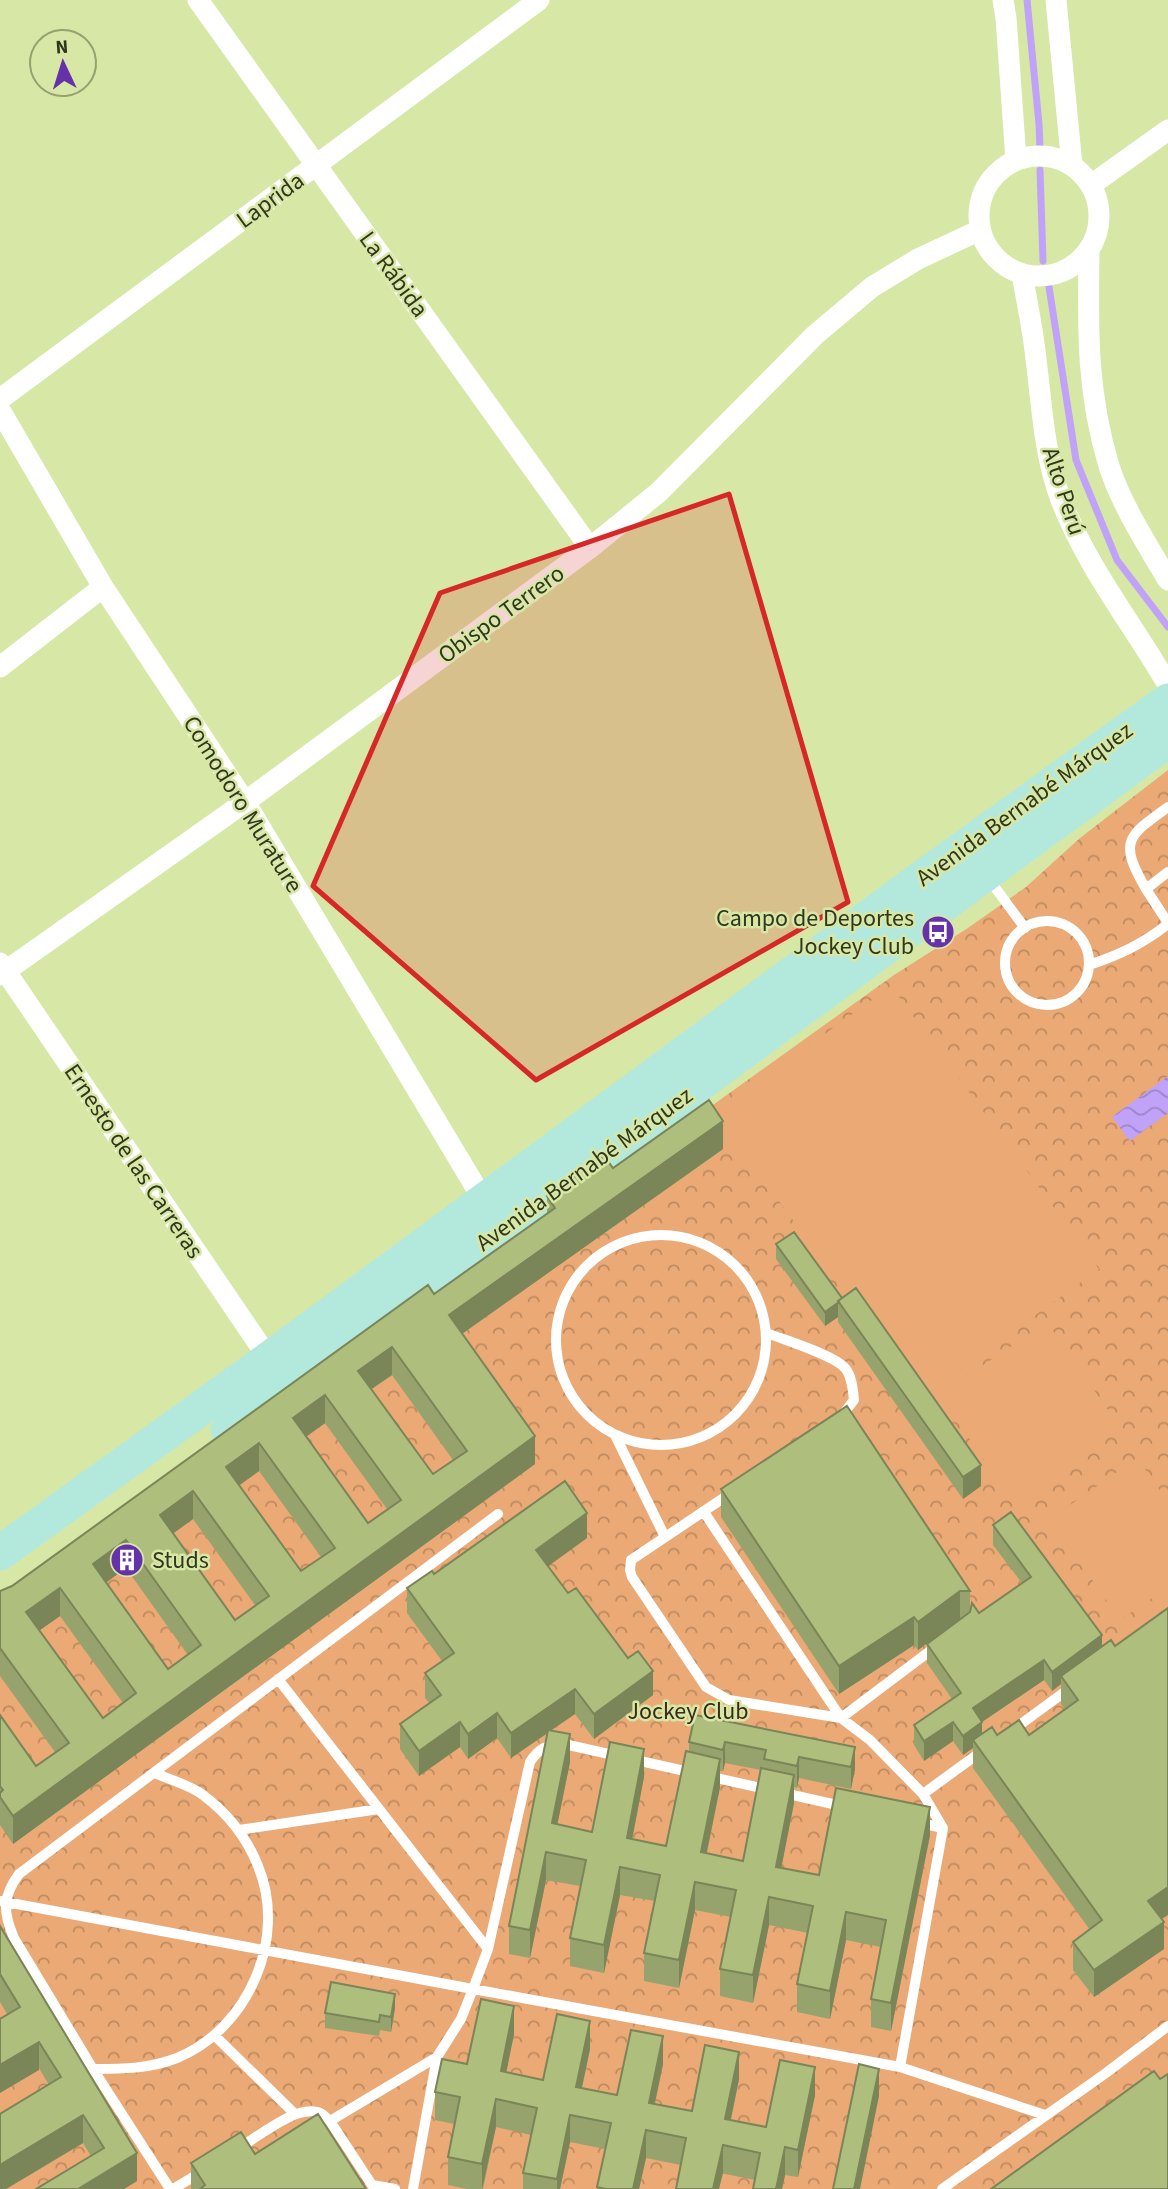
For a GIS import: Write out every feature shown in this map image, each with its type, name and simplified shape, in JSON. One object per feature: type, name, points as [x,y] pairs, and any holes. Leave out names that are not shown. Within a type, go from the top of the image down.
[{"type":"main road","name":"Avenida Bernabé Márquez","points":[[201,1450],[976,861],[1168,701]]},
{"type":"main road","name":"Avenida Bernabé Márquez","points":[[0,1553],[484,1201],[976,861],[1168,740]]},
{"type":"street","name":"La Rábida","points":[[198,0],[590,548]]},
{"type":"street","name":"Laprida","points":[[0,399],[539,0]]},
{"type":"street","points":[[1003,0],[1016,160]]},
{"type":"street","points":[[1056,0],[1072,166]]},
{"type":"street","points":[[1091,185],[1168,130]]},
{"type":"street","points":[[1034,156],[1054,158],[1072,166],[1091,185],[1097,200],[1099,217],[1096,234],[1089,249],[1076,263],[1060,272],[1041,276],[1022,274],[995,258],[980,230],[978,213],[989,181],[1001,169],[1016,160],[1034,156]]},
{"type":"street","name":"Obispo Terrero","points":[[2,970],[245,802],[590,548],[659,492],[815,335],[872,287],[918,259],[980,230]]},
{"type":"street","name":"Alto Perú","points":[[1089,249],[1088,343],[1092,396],[1110,468],[1139,529],[1168,580]]},
{"type":"street","name":"Alto Perú","points":[[1022,274],[1036,354],[1050,463],[1061,500],[1102,583],[1141,638],[1168,685]]},
{"type":"street","name":"Comodoro Murature","points":[[0,410],[103,587],[245,802],[484,1201]]},
{"type":"street","points":[[0,667],[103,587]]},
{"type":"street","name":"Ernesto de las Carreras","points":[[2,970],[269,1359]]},
{"type":"lane","points":[[1089,965],[1120,955],[1149,939],[1168,923],[1130,862],[1129,846],[1142,826],[1168,807]]},
{"type":"lane","points":[[976,861],[1025,928]]},
{"type":"lane","points":[[1146,889],[1168,872]]},
{"type":"lane","points":[[1036,923],[1061,924],[1073,930],[1081,939],[1087,951],[1087,978],[1070,999],[1044,1005],[1030,1002],[1010,984],[1005,959],[1015,936],[1025,928],[1036,923]]},
{"type":"lane","points":[[672,1235],[708,1245],[738,1267],[758,1297],[767,1333],[763,1369],[747,1402],[720,1428],[687,1443],[650,1445],[615,1435],[585,1413],[564,1383],[555,1347],[559,1311],[575,1278],[602,1252],[636,1238],[672,1235]]},
{"type":"lane","points":[[767,1333],[827,1357],[845,1368],[852,1385],[854,1400],[842,1417],[831,1425]]},
{"type":"lane","points":[[615,1435],[665,1537]]},
{"type":"lane","points":[[739,1488],[631,1560],[632,1577],[706,1687],[729,1700],[841,1718],[944,1640]]},
{"type":"lane","points":[[704,1512],[841,1718],[870,1740],[923,1794],[943,1828],[900,2067]]},
{"type":"lane","points":[[217,2162],[172,2189],[93,2069],[14,1938],[3,1902],[9,1887],[19,1874],[498,1514]]},
{"type":"lane","points":[[278,1679],[488,1949]]},
{"type":"lane","points":[[1001,1738],[1079,1682]]},
{"type":"lane","points":[[413,2189],[437,2057],[461,2019],[488,1949],[530,1762],[536,1752],[544,1747],[564,1744],[862,1810]]},
{"type":"lane","points":[[923,1794],[990,1746]]},
{"type":"lane","points":[[93,2069],[136,2069],[178,2057],[214,2035],[237,2010],[255,1982],[265,1950],[268,1908],[259,1867],[239,1830],[202,1794],[155,1773]]},
{"type":"lane","points":[[239,1830],[379,1809]]},
{"type":"lane","points":[[903,1819],[943,1828]]},
{"type":"lane","points":[[3,1902],[900,2067],[1045,2115]]},
{"type":"lane","points":[[942,2189],[1168,2026]]},
{"type":"lane","points":[[214,2035],[295,2114]]},
{"type":"lane","points":[[330,2122],[437,2057]]},
{"type":"lane","points":[[228,2155],[295,2114],[320,2112],[330,2122],[374,2187],[395,2189]]},
{"type":"highlighted area","points":[[729,494],[848,902],[536,1080],[313,886],[440,593]]},
{"type":"green space","name":"Jockey Club","points":[[1168,770],[1168,2189],[0,2189],[0,1617],[894,975],[1026,887],[1080,838]]},
{"type":"green space","points":[[891,986],[1099,1269],[923,1397],[715,1114]]},
{"type":"green space","points":[[1047,1322],[1121,1429],[1014,1503],[939,1395]]},
{"type":"green space","points":[[1137,1458],[1168,1502],[1168,1587],[1120,1620],[1050,1519]]},
{"type":"water","points":[[1168,1076],[1168,1113],[1130,1141],[1112,1117]]},
{"type":"building","points":[[709,1100],[723,1121],[449,1315],[535,1436],[13,1816],[0,1797],[3,1790],[0,1786],[0,1715],[36,1766],[69,1743],[0,1648],[0,1591],[12,1586],[428,1285],[434,1294],[555,1208],[547,1196],[604,1156],[613,1168]],"holes":[[[392,1347],[467,1451],[433,1474],[358,1371]],[[325,1395],[401,1500],[368,1523],[293,1418]],[[259,1443],[335,1548],[301,1571],[226,1467]],[[193,1491],[269,1596],[235,1620],[160,1515]],[[126,1540],[201,1645],[168,1669],[93,1564]],[[60,1588],[136,1693],[103,1718],[26,1612]]]},
{"type":"building","points":[[794,1232],[842,1298],[825,1312],[776,1244]]},
{"type":"building","points":[[856,1288],[981,1465],[963,1477],[838,1301]]},
{"type":"building","points":[[847,1406],[970,1591],[960,1591],[918,1622],[914,1617],[839,1666],[721,1489]]},
{"type":"building","points":[[565,1481],[587,1513],[536,1550],[568,1593],[576,1588],[628,1658],[638,1651],[653,1671],[594,1714],[575,1689],[511,1733],[497,1713],[468,1734],[460,1722],[419,1751],[400,1724],[441,1695],[425,1673],[454,1653],[407,1588],[432,1571],[434,1574]]},
{"type":"building","points":[[1011,1512],[1102,1635],[1052,1672],[1044,1660],[973,1708],[982,1722],[963,1736],[953,1722],[924,1741],[914,1725],[961,1693],[927,1644],[970,1612],[972,1603],[979,1613],[1031,1577],[993,1525]]},
{"type":"building","points":[[1168,1608],[1168,1887],[1148,1901],[1164,1922],[1094,1970],[1073,1942],[1102,1920],[973,1740],[992,1727],[997,1735],[1019,1720],[1029,1735],[1078,1700],[1061,1676],[1111,1640],[1115,1646]]},
{"type":"building","points":[[695,1715],[855,1747],[851,1767],[799,1757],[797,1766],[764,1759],[766,1750],[725,1742],[723,1750],[689,1742]]},
{"type":"building","points":[[548,1730],[570,1734],[552,1823],[592,1832],[610,1742],[644,1749],[627,1838],[666,1846],[686,1751],[720,1759],[701,1852],[743,1861],[761,1768],[794,1775],[776,1867],[819,1875],[836,1788],[930,1807],[891,2003],[871,1999],[886,1920],[846,1912],[830,1991],[797,1984],[813,1906],[769,1897],[753,1975],[720,1969],[736,1890],[695,1882],[679,1960],[644,1953],[660,1875],[620,1867],[604,1945],[570,1938],[586,1860],[546,1852],[530,1930],[509,1926]]},
{"type":"building","points":[[0,1926],[137,2153],[78,2189],[36,2189],[104,2148],[83,2115],[0,2165],[0,2114],[61,2077],[39,2042],[0,2065],[0,2019],[20,2007],[0,1974]]},
{"type":"building","points":[[331,1982],[395,1994],[391,2017],[380,2015],[379,2022],[325,2013]]},
{"type":"building","points":[[481,1999],[514,2006],[501,2071],[543,2080],[557,2014],[590,2021],[576,2087],[617,2095],[631,2030],[663,2036],[649,2103],[692,2111],[705,2045],[739,2052],[725,2119],[766,2127],[780,2060],[815,2067],[798,2150],[785,2147],[776,2189],[753,2189],[760,2153],[723,2145],[713,2189],[676,2189],[686,2138],[646,2130],[633,2189],[606,2189],[597,2187],[611,2123],[570,2115],[557,2179],[523,2173],[537,2108],[496,2099],[482,2164],[448,2157],[460,2097],[435,2092],[442,2059],[467,2064]]},
{"type":"building","points":[[859,2064],[879,2069],[854,2189],[833,2189]]},
{"type":"building","points":[[1154,2071],[1160,2079],[1168,2074],[1168,2189],[991,2189]]},
{"type":"building","points":[[318,2114],[366,2189],[200,2189],[205,2185],[191,2163],[241,2132],[255,2154]]},
{"type":"waterway","points":[[1027,0],[1040,148]]},
{"type":"waterway","points":[[1040,170],[1043,261]]},
{"type":"waterway","points":[[1049,287],[1076,460],[1117,560],[1168,627]]},
{"type":"place","name":"Campo de Deportes Jockey Club","points":[[938,932]]},
{"type":"place","name":"Studs","points":[[127,1560]]}]
